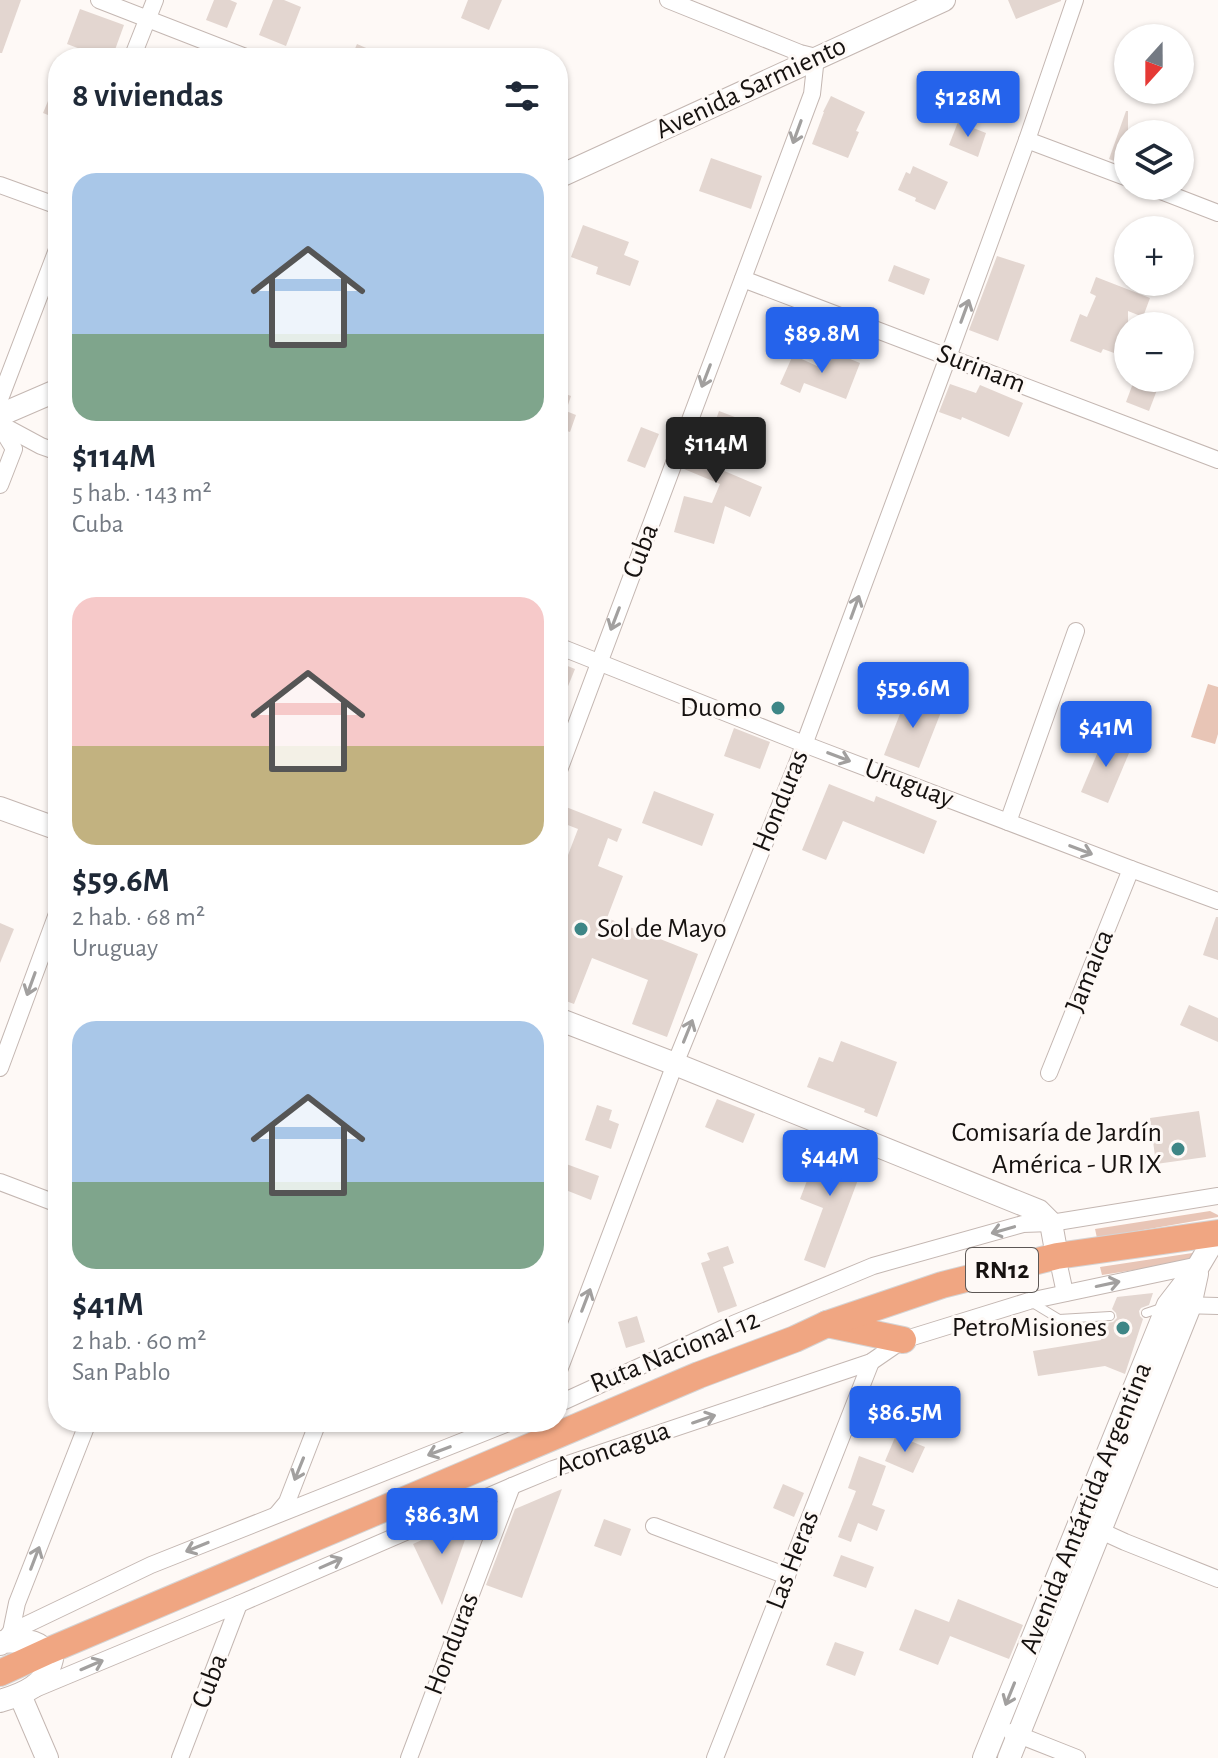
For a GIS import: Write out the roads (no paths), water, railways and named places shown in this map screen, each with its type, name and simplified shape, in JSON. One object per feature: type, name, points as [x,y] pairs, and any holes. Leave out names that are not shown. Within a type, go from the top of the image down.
[{"type":"highway","name":"Ruta Nacional 12","points":[[568,1431],[827,1324],[942,1285],[1057,1256],[1218,1233]]},
{"type":"highway","points":[[827,1324],[903,1340]]},
{"type":"highway","name":"Ruta Nacional 12","points":[[0,1673],[565,1432]]},
{"type":"main road","name":"Avenida Sarmiento","points":[[568,172],[944,0]]},
{"type":"main road","points":[[1,415],[48,394]]},
{"type":"main road","points":[[0,808],[48,825]]},
{"type":"main road","points":[[568,1023],[1039,1211],[1051,1223],[1057,1256]]},
{"type":"main road","name":"Avenida Antártida Argentina","points":[[984,1758],[1090,1526],[1179,1305],[1218,1233]]},
{"type":"main road","name":"Avenida Antártida Argentina","points":[[1009,1758],[1090,1526]]},
{"type":"main road","points":[[3,1639],[41,1644],[52,1659],[44,1679],[7,1700],[47,1758]]},
{"type":"street","points":[[99,0],[222,48]]},
{"type":"street","points":[[136,48],[155,0]]},
{"type":"street","points":[[668,0],[816,57]]},
{"type":"street","name":"Honduras","points":[[568,1347],[675,1064],[804,744],[948,357],[1075,0]]},
{"type":"street","name":"Cuba","points":[[568,746],[812,94],[816,57]]},
{"type":"street","points":[[1027,140],[1114,173]]},
{"type":"street","points":[[0,185],[48,202]]},
{"type":"street","points":[[1184,200],[1218,213]]},
{"type":"street","points":[[0,485],[14,449],[1,415],[48,276]]},
{"type":"street","name":"Surinam","points":[[743,279],[1218,460]]},
{"type":"street","points":[[1,415],[48,448]]},
{"type":"street","points":[[1008,822],[1076,631]]},
{"type":"street","name":"Uruguay","points":[[568,650],[804,744],[1218,901]]},
{"type":"street","name":"Jamaica","points":[[1049,1073],[1131,869]]},
{"type":"street","points":[[0,1068],[48,938]]},
{"type":"street","points":[[0,1182],[48,1200]]},
{"type":"street","points":[[568,1398],[726,1327],[873,1266],[1023,1224],[1051,1223],[1218,1196]]},
{"type":"street","points":[[1057,1256],[1065,1293]]},
{"type":"street","name":"Aconcagua","points":[[7,1700],[553,1469],[871,1362],[903,1340],[1029,1301],[1199,1265]]},
{"type":"street","points":[[1179,1305],[1218,1306]]},
{"type":"street","name":"Las Heras","points":[[715,1758],[871,1362]]},
{"type":"street","points":[[3,1639],[84,1432]]},
{"type":"street","points":[[277,1514],[287,1502],[314,1432]]},
{"type":"street","points":[[3,1639],[151,1565],[486,1432]]},
{"type":"street","name":"Honduras","points":[[409,1758],[512,1486]]},
{"type":"street","points":[[654,1526],[787,1576]]},
{"type":"street","points":[[1090,1526],[1218,1579]]},
{"type":"street","name":"Cuba","points":[[180,1758],[239,1604]]},
{"type":"street","points":[[997,1726],[1077,1758]]},
{"type":"lane","points":[[1029,1301],[1059,1319],[1110,1316]]},
{"type":"lane","points":[[1146,1313],[1179,1305]]},
{"type":"place","name":"Duomo","points":[[778,708]]},
{"type":"place","name":"Sol de Mayo","points":[[581,929]]},
{"type":"place","name":"Comisaría de Jardín América - UR IX","points":[[1178,1149]]},
{"type":"place","name":"PetroMisiones","points":[[1123,1328]]}]
